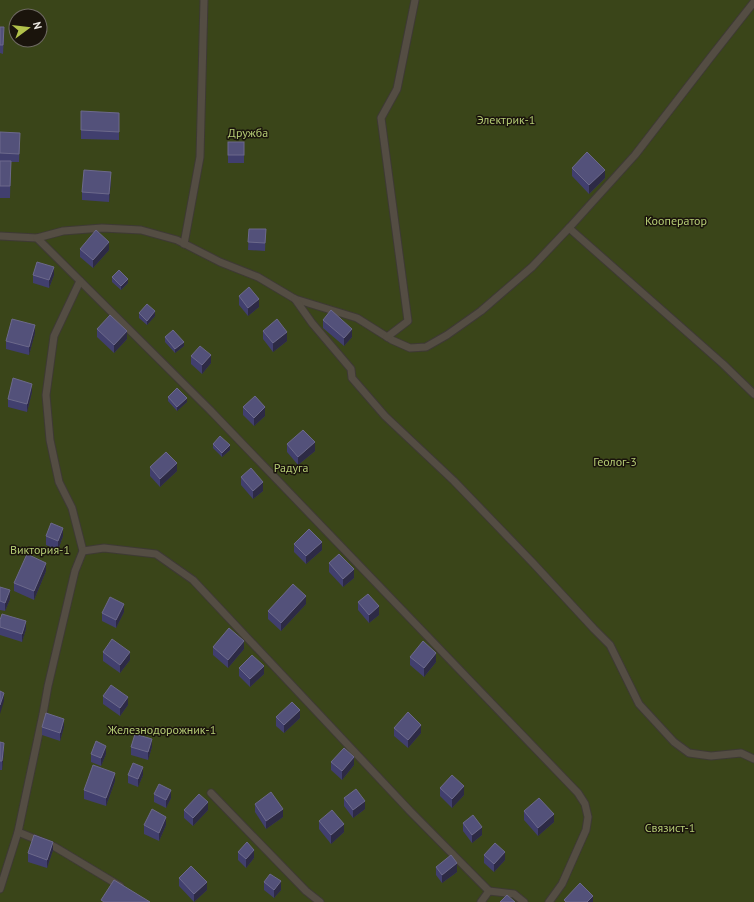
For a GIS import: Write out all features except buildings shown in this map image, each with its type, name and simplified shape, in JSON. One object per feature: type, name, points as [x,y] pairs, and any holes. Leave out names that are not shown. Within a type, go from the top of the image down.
[{"type":"lane","points":[[184,244],[200,157],[204,0]]},
{"type":"lane","points":[[387,336],[408,321],[381,118],[397,89],[415,0]]},
{"type":"lane","points":[[0,236],[37,238],[63,231],[102,228],[141,230],[177,240],[220,262],[258,277],[295,298],[357,318],[410,348],[426,348],[481,311],[532,267],[569,228],[635,155],[754,2]]},
{"type":"lane","points":[[569,228],[723,364],[754,394]]},
{"type":"lane","points":[[37,238],[210,410],[578,793],[585,804],[588,817],[586,830],[562,884],[549,902]]},
{"type":"lane","points":[[0,889],[18,832],[48,686],[75,571],[83,551],[72,508],[60,482],[50,440],[46,395],[54,336],[80,282]]},
{"type":"lane","points":[[295,298],[312,323],[352,369],[352,378],[385,416],[454,481],[610,645],[639,704],[674,742],[689,753],[711,756],[741,753],[754,759]]},
{"type":"lane","points":[[83,551],[104,548],[156,554],[193,580],[410,811],[489,891],[514,894],[524,902]]},
{"type":"lane","points":[[211,793],[306,890],[320,902]]},
{"type":"lane","points":[[18,832],[55,847],[127,890]]},
{"type":"lane","points":[[481,902],[489,891]]},
{"type":"green space","points":[[0,0],[754,0],[754,902],[0,902]]},
{"type":"park label","name":"Электрик-1","points":[[506,119]]},
{"type":"park label","name":"Дружба","points":[[248,132]]},
{"type":"park label","name":"Кооператор","points":[[676,220]]},
{"type":"park label","name":"Геолог-3","points":[[615,461]]},
{"type":"park label","name":"Радуга","points":[[291,467]]},
{"type":"park label","name":"Виктория-1","points":[[40,549]]},
{"type":"park label","name":"Железнодорожник-1","points":[[162,729]]},
{"type":"park label","name":"Связист-1","points":[[670,827]]}]
